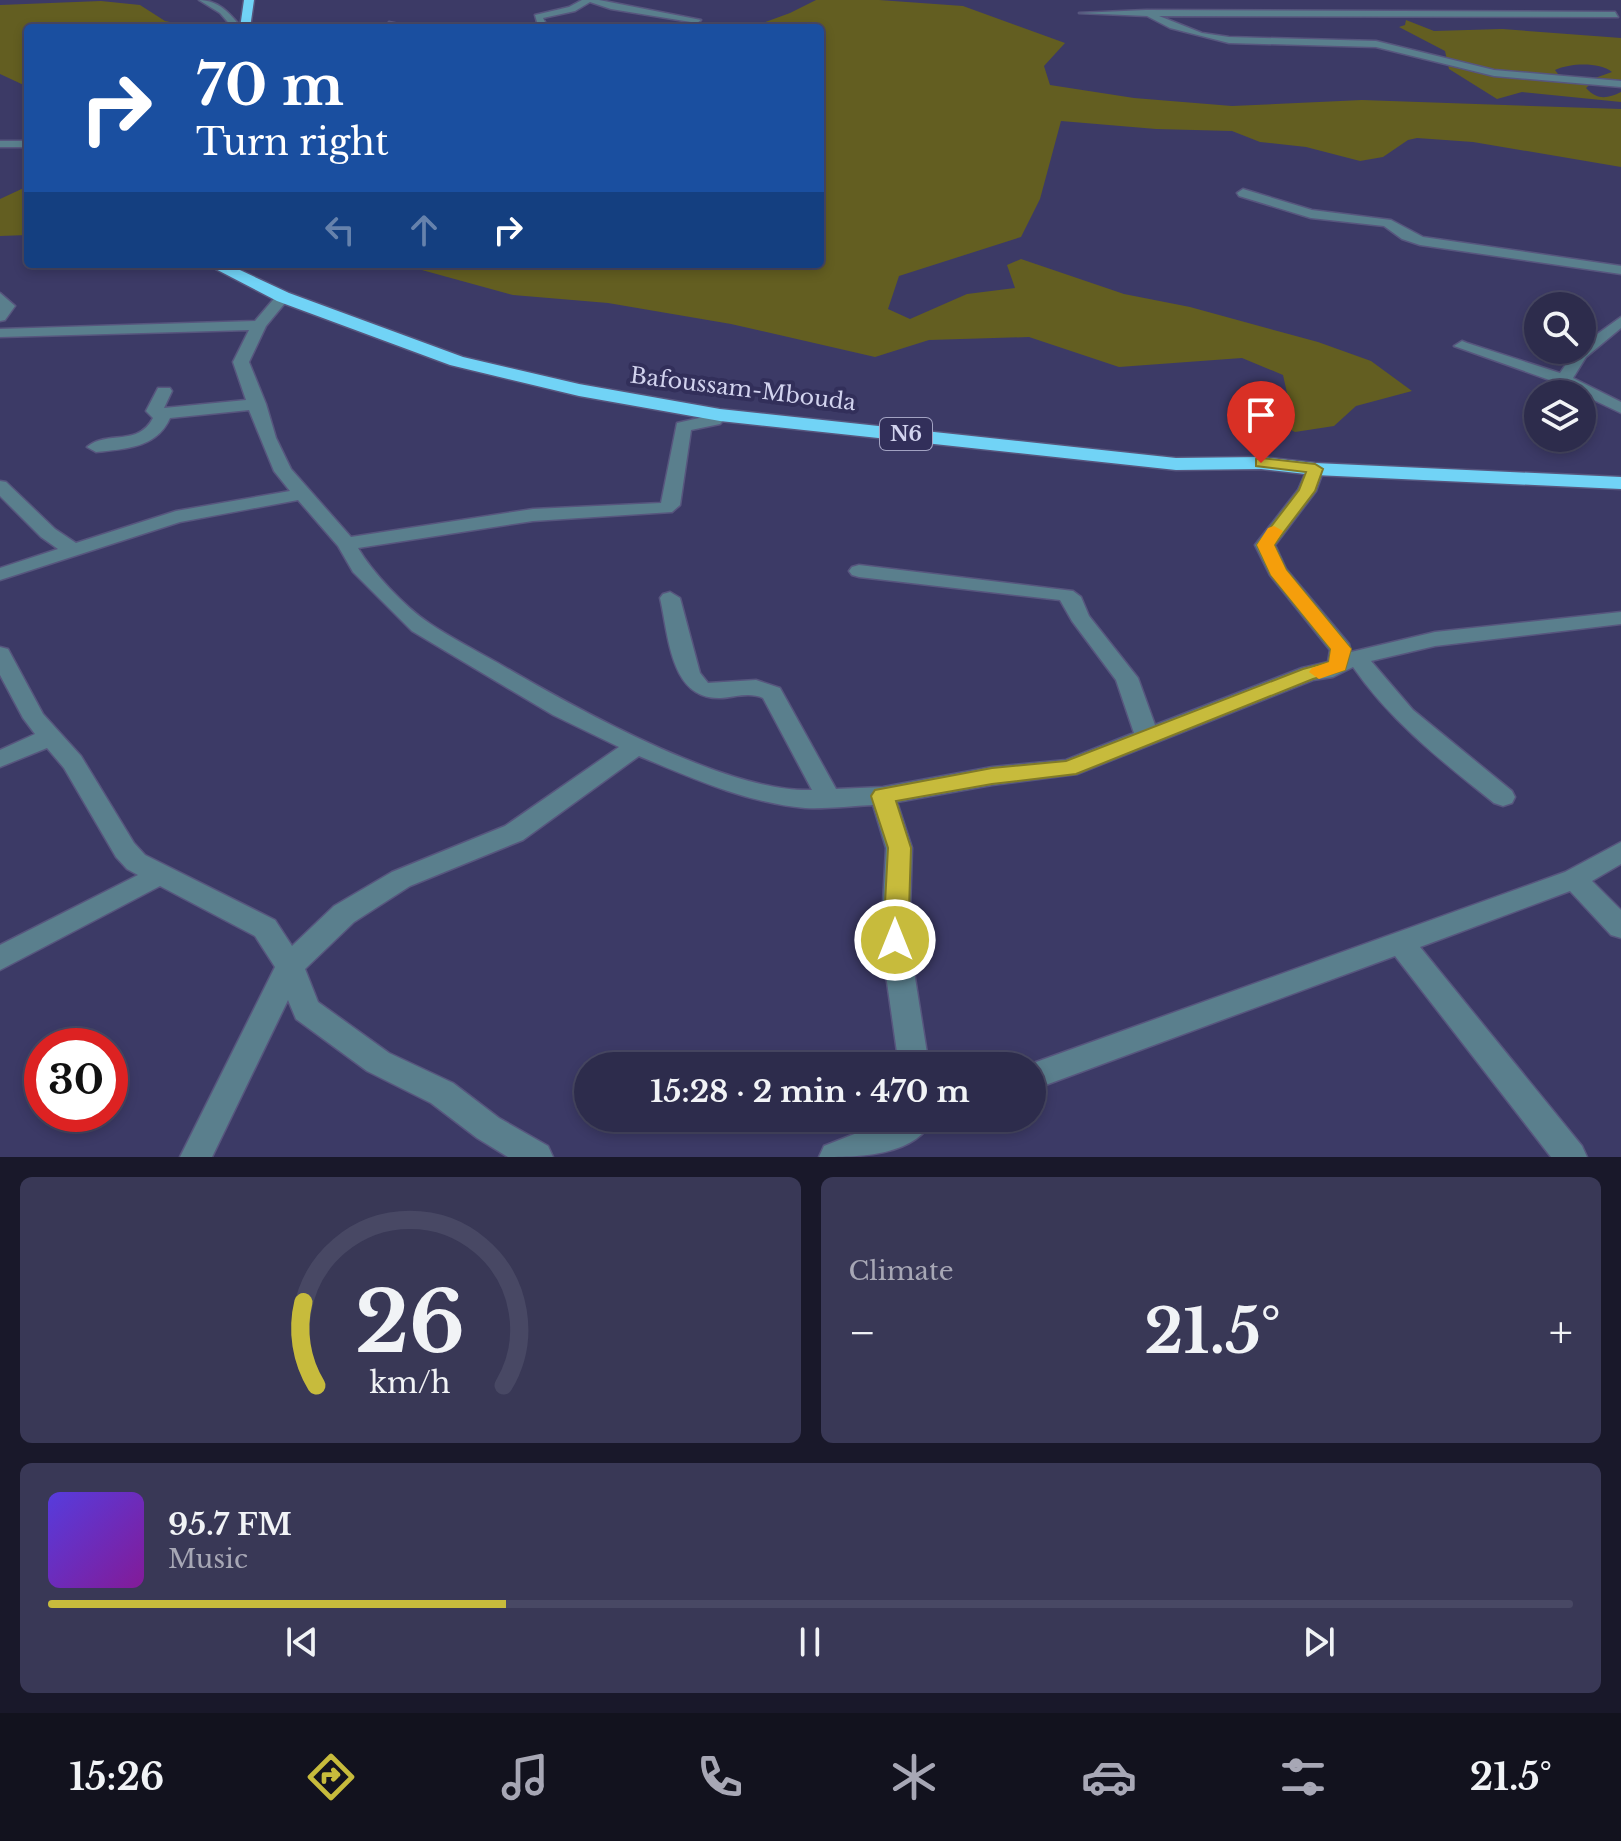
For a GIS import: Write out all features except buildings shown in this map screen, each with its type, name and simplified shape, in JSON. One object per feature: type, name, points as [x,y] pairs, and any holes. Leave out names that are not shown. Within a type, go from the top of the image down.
[{"type":"highway","points":[[246,24],[249,0]]},
{"type":"highway","name":"Bafoussam-Mbouda","points":[[222,268],[283,297],[457,361],[579,390],[720,415],[1176,464],[1261,463],[1315,469],[1621,483]]},
{"type":"street","points":[[203,0],[223,11],[234,24]]},
{"type":"street","points":[[572,9],[590,0],[611,7],[697,20]]},
{"type":"street","points":[[1585,4],[1618,16]]},
{"type":"street","points":[[539,24],[538,17],[572,9],[596,13]]},
{"type":"street","points":[[1146,12],[1169,28],[1206,38],[1360,42],[1406,49],[1461,66],[1498,73],[1621,84]]},
{"type":"street","points":[[1083,13],[1618,16]]},
{"type":"street","points":[[0,144],[24,144]]},
{"type":"street","points":[[1243,193],[1311,214],[1387,223],[1420,241],[1621,270]]},
{"type":"street","points":[[0,297],[8,306],[0,317]]},
{"type":"street","points":[[283,297],[259,325],[241,362],[258,404],[267,438],[283,471],[346,544],[360,568],[419,626],[536,696],[637,746],[709,776],[758,791],[806,799],[883,796],[992,776],[1069,768],[1347,661],[1435,639],[1621,618]]},
{"type":"street","points":[[1462,346],[1564,380],[1580,354],[1621,321]]},
{"type":"street","points":[[0,333],[259,325]]},
{"type":"street","points":[[164,391],[154,411],[163,415],[258,404]]},
{"type":"street","points":[[1596,396],[1621,408]]},
{"type":"street","points":[[96,447],[146,439],[160,427],[163,415]]},
{"type":"street","points":[[346,544],[533,515],[665,508],[671,505],[683,427],[714,420],[720,415]]},
{"type":"street","points":[[1315,469],[1307,491],[1265,545],[1277,571],[1341,649],[1347,661],[1413,725],[1503,797]]},
{"type":"street","points":[[0,486],[48,533],[74,551]]},
{"type":"street","points":[[0,574],[138,527],[302,494]]},
{"type":"street","points":[[859,571],[1066,595],[1074,601],[1079,617],[1127,678],[1147,736]]},
{"type":"street","points":[[670,598],[689,674],[700,688],[721,692],[758,687],[772,693],[829,798]]},
{"type":"street","points":[[0,654],[34,718],[73,762],[125,850],[156,875],[265,928],[290,966],[306,1010],[378,1062],[442,1093],[488,1128],[537,1157]]},
{"type":"street","points":[[0,759],[50,737]]},
{"type":"street","points":[[196,1157],[290,966],[344,914],[401,879],[514,833],[637,746]]},
{"type":"street","points":[[883,796],[899,848],[895,940],[912,1052]]},
{"type":"street","points":[[1046,1072],[1574,879],[1621,852]]},
{"type":"street","points":[[0,959],[62,924],[140,887],[156,875]]},
{"type":"street","points":[[1574,879],[1621,927]]},
{"type":"street","points":[[1400,942],[1571,1157]]},
{"type":"street","points":[[835,1157],[900,1132]]},
{"type":"shaded area","points":[[816,0],[879,0],[963,6],[1065,43],[1044,66],[1050,85],[1134,98],[1232,106],[1362,100],[1621,109],[1621,167],[1473,142],[1417,138],[1408,140],[1383,157],[1360,161],[1306,147],[1260,142],[1232,131],[1156,129],[1061,121],[1040,199],[1021,237],[899,276],[888,309],[910,319],[967,294],[1015,288],[1007,265],[1021,259],[1124,294],[1190,307],[1318,342],[1371,361],[1412,391],[1356,406],[1334,426],[1295,432],[1265,417],[1287,393],[1283,375],[1242,358],[1119,367],[1029,337],[929,340],[875,357],[731,324],[608,303],[513,295],[415,268],[824,268],[824,24],[760,24]]},
{"type":"shaded area","points":[[101,1],[140,5],[165,21],[180,24],[24,24],[24,85],[0,74],[0,5]]},
{"type":"shaded area","points":[[1406,20],[1434,31],[1502,29],[1621,38],[1621,80],[1595,78],[1612,72],[1592,65],[1555,70],[1558,74],[1591,83],[1586,88],[1598,96],[1607,97],[1621,92],[1621,102],[1522,92],[1497,99],[1449,69],[1445,51],[1399,27],[1405,25]]},
{"type":"shaded area","points":[[24,188],[24,235],[0,236],[0,199]]},
{"type":"slow traffic","points":[[1274,531],[1265,545],[1277,571],[1341,649],[1338,666],[1319,672]]},
{"type":"route","points":[[895,940],[899,848],[883,796],[992,776],[1069,768],[1310,673],[1325,672],[1338,666],[1341,649],[1277,571],[1265,545],[1307,491],[1315,469],[1261,463]]}]
